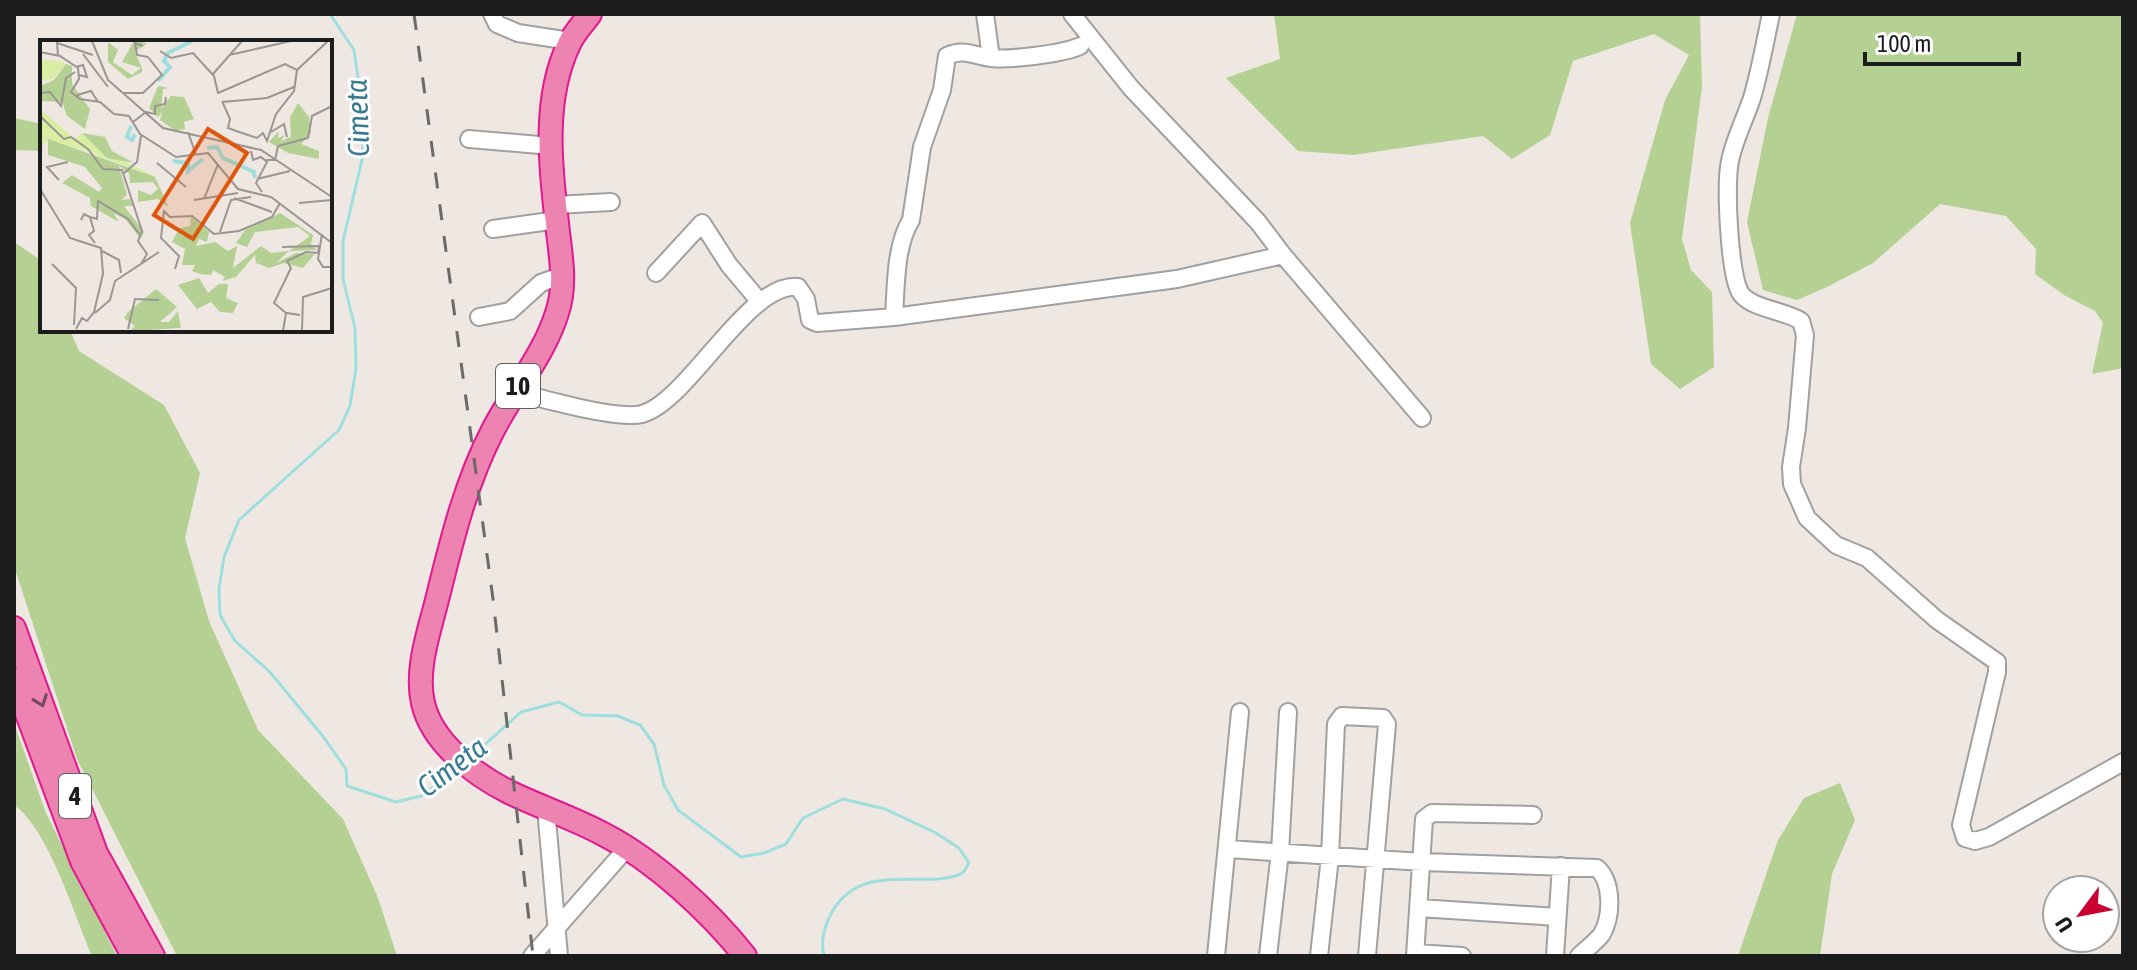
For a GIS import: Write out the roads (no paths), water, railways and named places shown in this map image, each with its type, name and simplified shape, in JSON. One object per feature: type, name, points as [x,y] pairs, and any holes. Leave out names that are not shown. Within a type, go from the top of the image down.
[{"type":"highway","name":"10","points":[[590,14],[570,41],[557,80],[551,179],[563,275],[558,311],[547,337],[493,428],[469,484],[454,532],[422,665],[423,704],[435,731],[485,780],[604,834],[627,848],[698,906],[745,956]]},
{"type":"highway","name":"4","points":[[14,628],[96,853],[153,956]]},
{"type":"highway","name":"4","points":[[14,679],[82,861],[133,956]]},
{"type":"street","points":[[492,14],[497,24],[518,33],[570,41]]},
{"type":"street","points":[[985,14],[991,58]]},
{"type":"street","points":[[1072,14],[1131,88],[1258,222],[1422,418]]},
{"type":"street","points":[[1771,14],[1753,95],[1730,162],[1732,267],[1740,293],[1752,305],[1788,313],[1801,321],[1805,335],[1804,350],[1791,467],[1792,484],[1807,518],[1836,545],[1867,558],[1929,614],[1997,662],[1961,825],[1965,838],[1975,841],[1989,837],[2123,762]]},
{"type":"street","points":[[894,317],[897,272],[906,228],[911,220],[922,147],[942,90],[947,56],[969,52],[991,58],[1061,53],[1080,46]]},
{"type":"street","points":[[469,139],[551,146]]},
{"type":"street","points":[[493,229],[556,212],[611,202]]},
{"type":"street","points":[[656,273],[702,223],[729,265],[760,302]]},
{"type":"street","points":[[515,391],[626,416],[646,413],[680,386],[760,302],[781,289],[794,286],[803,294],[810,320],[814,323],[894,317],[1177,279],[1283,255]]},
{"type":"street","points":[[479,317],[510,311],[541,283],[563,275]]},
{"type":"street","points":[[1216,956],[1229,849],[1240,712]]},
{"type":"street","points":[[1268,956],[1280,852],[1288,712]]},
{"type":"street","points":[[1319,956],[1330,857],[1336,724],[1342,716],[1383,718],[1387,724],[1367,956]]},
{"type":"street","points":[[546,808],[559,956]]},
{"type":"street","points":[[1462,956],[1416,954],[1424,819],[1432,813],[1533,815]]},
{"type":"street","points":[[532,956],[627,848]]},
{"type":"street","points":[[1229,849],[1422,862],[1597,868],[1604,874],[1609,889],[1604,929],[1579,956]]},
{"type":"street","points":[[1555,956],[1561,866]]},
{"type":"street","points":[[1419,908],[1557,917]]},
{"type":"waterway","name":"Cimeta","points":[[330,14],[354,50],[364,120],[362,160],[343,241],[343,279],[355,328],[356,369],[350,406],[339,430],[239,520],[224,557],[219,589],[220,615],[235,641],[269,671],[322,735],[346,769],[347,786],[396,802],[421,796],[458,769]]},
{"type":"waterway","name":"Cimeta","points":[[472,756],[521,712],[559,702],[582,715],[618,716],[640,725],[654,744],[664,785],[678,810],[741,857],[764,853],[786,844],[803,818],[843,799],[885,809],[934,832],[959,848],[969,863],[956,876],[875,882],[848,893],[828,920],[823,938],[824,956]]},
{"type":"railway","points":[[414,14],[493,599],[533,956]]}]
